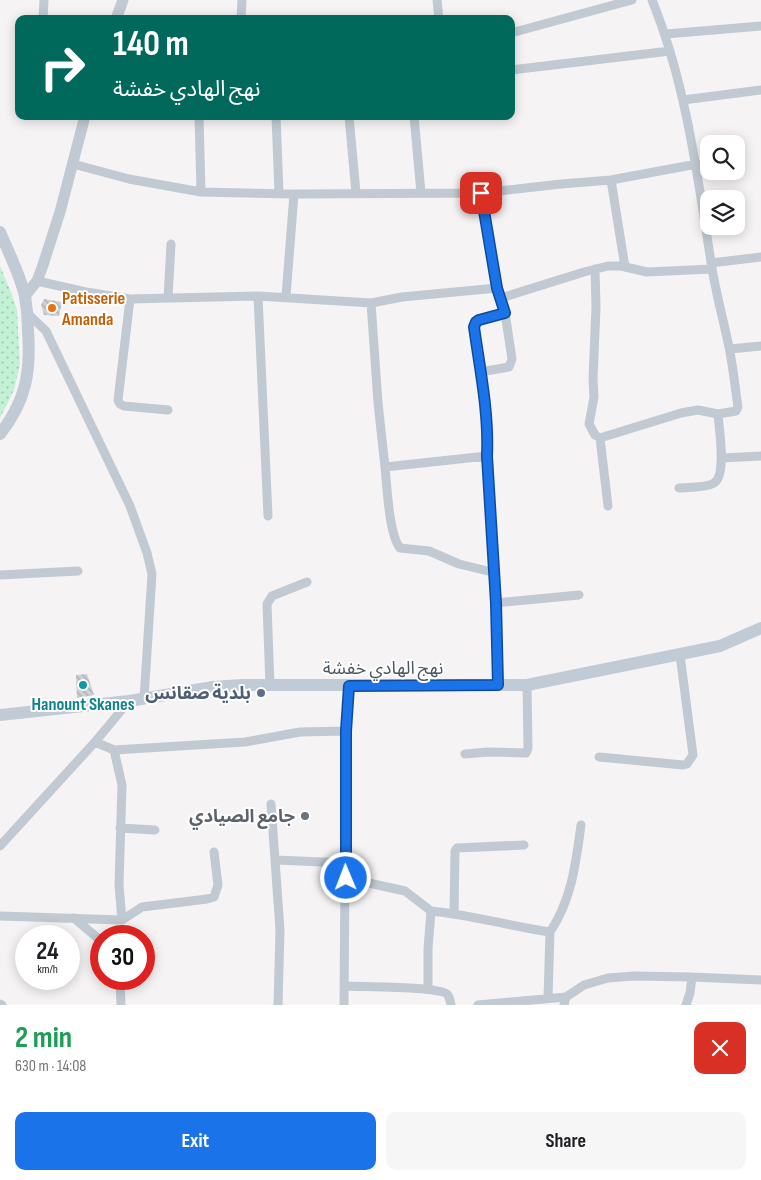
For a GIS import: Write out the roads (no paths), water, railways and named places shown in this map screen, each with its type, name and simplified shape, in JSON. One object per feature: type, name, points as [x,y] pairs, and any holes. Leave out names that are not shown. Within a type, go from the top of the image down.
[{"type":"main road","points":[[0,232],[25,296],[29,365],[27,381],[17,408],[0,434]]},
{"type":"main road","name":"نهج الهادي خفشة","points":[[0,715],[129,700],[213,687],[527,685],[720,646],[761,628]]},
{"type":"street","points":[[43,15],[44,0]]},
{"type":"street","points":[[117,15],[123,0]]},
{"type":"street","points":[[240,15],[242,0]]},
{"type":"street","points":[[437,0],[439,15]]},
{"type":"street","points":[[515,32],[632,0]]},
{"type":"street","points":[[595,269],[594,397],[589,424],[595,435],[600,438],[681,413],[698,410],[718,414],[736,411],[738,407],[730,349],[712,266],[697,164],[666,34],[652,0]]},
{"type":"street","points":[[666,34],[761,26]]},
{"type":"street","points":[[515,70],[670,51]]},
{"type":"street","points":[[683,100],[761,90]]},
{"type":"street","points":[[25,296],[37,281],[60,212],[85,120]]},
{"type":"street","points":[[199,120],[201,192]]},
{"type":"street","points":[[276,120],[279,193]]},
{"type":"street","points":[[349,120],[356,194]]},
{"type":"street","points":[[414,120],[421,193]]},
{"type":"street","points":[[72,164],[129,179],[201,192],[356,194],[481,193],[611,180],[697,164]]},
{"type":"street","points":[[611,180],[625,267]]},
{"type":"street","points":[[480,372],[509,367],[511,363],[505,313],[497,288],[481,193]]},
{"type":"street","points":[[286,296],[294,194]]},
{"type":"street","points":[[168,298],[171,244]]},
{"type":"street","points":[[501,298],[608,266],[625,267],[647,272],[712,266],[761,257]]},
{"type":"street","points":[[37,281],[130,299],[286,296],[371,304],[402,297],[497,288]]},
{"type":"street","points":[[258,296],[268,516]]},
{"type":"street","points":[[130,299],[118,400],[124,406],[168,410]]},
{"type":"street","points":[[371,304],[378,403],[391,520],[396,544],[400,548],[429,551],[459,564],[492,572]]},
{"type":"street","points":[[27,313],[46,331],[130,506],[147,553],[152,574],[144,698]]},
{"type":"street","points":[[498,685],[496,603],[492,572],[487,456],[488,433],[486,404],[474,327],[476,322],[505,313]]},
{"type":"street","points":[[730,349],[761,346]]},
{"type":"street","points":[[679,488],[712,484],[720,476],[722,458],[718,414]]},
{"type":"street","points":[[600,438],[608,506]]},
{"type":"street","points":[[385,467],[487,456]]},
{"type":"street","points":[[722,458],[761,456]]},
{"type":"street","points":[[0,575],[78,571]]},
{"type":"street","points":[[270,686],[267,604],[272,596],[307,582]]},
{"type":"street","points":[[496,603],[579,595]]},
{"type":"street","points":[[599,757],[683,766],[691,760],[693,756],[680,655]]},
{"type":"street","points":[[465,754],[488,752],[526,753],[528,748],[527,685]]},
{"type":"street","points":[[344,1005],[346,731],[349,686]]},
{"type":"street","points":[[0,846],[94,742],[129,700]]},
{"type":"street","points":[[94,742],[114,750],[245,742],[300,732],[346,731]]},
{"type":"street","points":[[114,750],[122,785],[119,885],[122,920]]},
{"type":"street","points":[[271,804],[280,930],[278,1005]]},
{"type":"street","points":[[548,998],[550,932],[569,894],[581,824]]},
{"type":"street","points":[[120,828],[155,830]]},
{"type":"street","points":[[454,914],[455,852],[458,848],[462,846],[524,845]]},
{"type":"street","points":[[0,916],[122,920],[142,907],[214,897],[218,885],[214,852]]},
{"type":"street","points":[[276,860],[346,863]]},
{"type":"street","points":[[346,878],[405,891],[431,911],[550,932]]},
{"type":"street","points":[[428,989],[428,949],[431,911]]},
{"type":"street","points":[[74,918],[90,932]]},
{"type":"street","points":[[478,1005],[548,998],[565,1001],[584,985],[608,978],[634,976],[761,980]]},
{"type":"street","points":[[686,1005],[692,977]]},
{"type":"street","points":[[345,986],[428,989],[446,993],[449,996],[451,1005]]},
{"type":"street","points":[[120,990],[121,1005]]},
{"type":"place","name":"Patisserie Amanda","points":[[52,308]]},
{"type":"place","name":"Hanount Skanes","points":[[83,685]]},
{"type":"place","name":"بلدية صقانس","points":[[261,693]]},
{"type":"place","name":"جامع الصيادي","points":[[305,816]]}]
